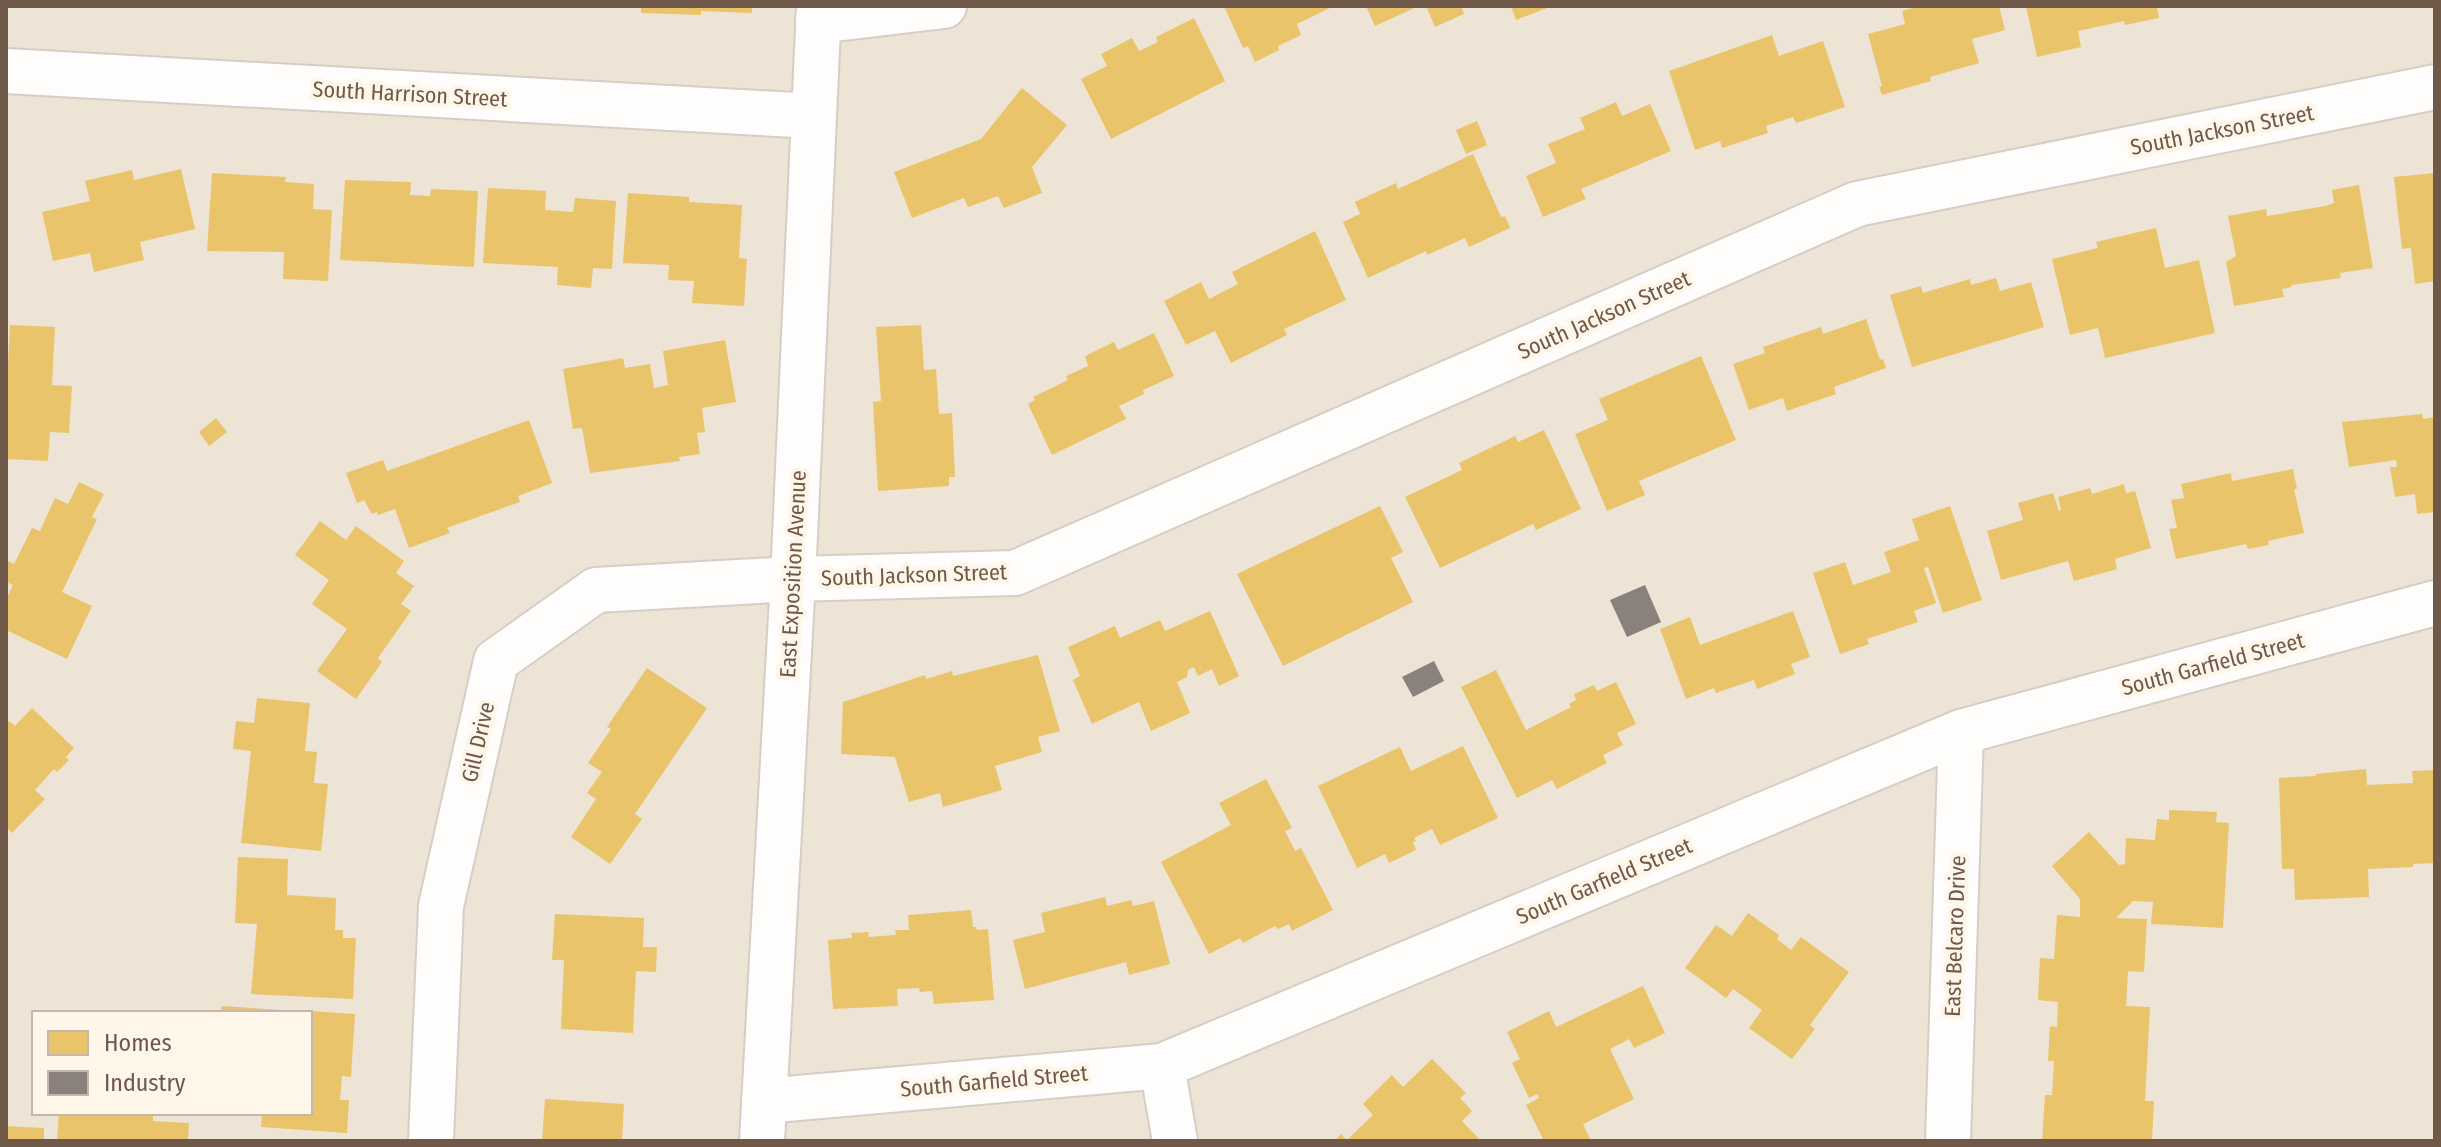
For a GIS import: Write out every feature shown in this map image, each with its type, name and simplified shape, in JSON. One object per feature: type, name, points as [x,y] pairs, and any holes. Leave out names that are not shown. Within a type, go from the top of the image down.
[{"type":"street","points":[[819,14],[944,6]]},
{"type":"street","name":"East Exposition Avenue","points":[[763,1121],[793,579],[819,14]]},
{"type":"street","name":"South Harrison Street","points":[[6,71],[814,116]]},
{"type":"street","name":"South Jackson Street","points":[[793,579],[1015,573],[1857,204],[2435,87]]},
{"type":"street","name":"Gill Drive","points":[[431,1141],[441,906],[496,661],[596,590],[793,579]]},
{"type":"street","name":"South Garfield Street","points":[[763,1121],[1162,1066],[1961,732],[2435,603]]},
{"type":"street","name":"East Belcaro Drive","points":[[1948,1141],[1961,732]]},
{"type":"street","points":[[1162,1066],[1175,1141]]},
{"type":"shaded area","points":[[6,6],[2435,6],[2435,1141],[6,1141]]},
{"type":"building: Homes","points":[[641,6],[752,6],[752,13],[641,13]]},
{"type":"building: Homes","points":[[1224,6],[1334,6],[1297,24],[1301,35],[1255,62],[1248,46],[1243,48]]},
{"type":"building: Homes","points":[[1366,6],[1419,6],[1375,26]]},
{"type":"building: Homes","points":[[1426,6],[1461,6],[1464,14],[1435,27]]},
{"type":"building: Homes","points":[[1511,6],[1552,6],[1516,20]]},
{"type":"building: Homes","points":[[1920,6],[1999,6],[2005,30],[1972,39],[1979,63],[1882,95],[1868,34],[1905,24],[1902,11]]},
{"type":"building: Homes","points":[[2026,6],[2157,6],[2159,18],[2125,25],[2124,21],[2078,31],[2081,47],[2037,57]]},
{"type":"building: Homes","points":[[1194,18],[1225,81],[1111,139],[1081,79],[1107,66],[1101,54],[1132,38],[1139,51],[1158,42],[1156,37]]},
{"type":"building: Homes","points":[[1772,35],[1779,56],[1823,41],[1845,107],[1796,123],[1793,117],[1766,126],[1768,133],[1722,148],[1720,141],[1695,150],[1669,71]]},
{"type":"building: Homes","points":[[1022,88],[1067,125],[1032,167],[1042,193],[1004,208],[998,196],[968,207],[964,198],[912,218],[894,172],[981,139]]},
{"type":"building: Homes","points":[[1616,102],[1622,116],[1650,104],[1671,151],[1581,189],[1586,199],[1543,217],[1526,176],[1556,163],[1548,144],[1585,129],[1580,118]]},
{"type":"building: Homes","points":[[1477,121],[1487,145],[1466,154],[1456,130]]},
{"type":"building: Homes","points":[[1473,154],[1501,217],[1505,216],[1510,228],[1469,247],[1465,238],[1427,255],[1426,251],[1368,278],[1343,222],[1360,214],[1355,202],[1396,183],[1398,189]]},
{"type":"building: Homes","points":[[181,169],[195,229],[140,242],[144,260],[94,272],[90,253],[53,261],[42,212],[90,201],[85,181],[132,170],[134,180]]},
{"type":"building: Homes","points":[[212,173],[286,177],[285,182],[314,184],[313,209],[332,210],[328,281],[283,279],[284,252],[207,251]]},
{"type":"building: Homes","points":[[2435,173],[2435,281],[2415,284],[2411,248],[2402,249],[2394,177]]},
{"type":"building: Homes","points":[[345,180],[411,182],[410,195],[430,196],[431,189],[478,191],[474,267],[340,260]]},
{"type":"building: Homes","points":[[2359,185],[2373,268],[2340,273],[2341,278],[2291,285],[2282,289],[2284,297],[2234,306],[2226,262],[2236,256],[2228,216],[2266,209],[2267,216],[2325,206],[2334,203],[2332,190]]},
{"type":"building: Homes","points":[[488,188],[546,191],[545,210],[573,212],[575,198],[616,201],[612,269],[593,268],[591,288],[557,285],[558,267],[483,263]]},
{"type":"building: Homes","points":[[628,193],[689,197],[689,202],[742,205],[739,258],[747,259],[744,306],[692,303],[694,281],[668,280],[669,265],[623,263]]},
{"type":"building: Homes","points":[[2156,228],[2165,268],[2199,260],[2215,333],[2105,358],[2098,328],[2070,335],[2052,259],[2098,248],[2096,242]]},
{"type":"building: Homes","points":[[1315,231],[1346,300],[1284,329],[1287,335],[1231,363],[1215,331],[1186,345],[1164,301],[1201,282],[1209,299],[1238,284],[1232,272]]},
{"type":"building: Homes","points":[[1996,278],[2000,291],[2031,282],[2044,327],[1912,367],[1890,295],[1921,286],[1923,293],[1970,279],[1971,285]]},
{"type":"building: Homes","points":[[1866,319],[1880,360],[1883,359],[1886,368],[1834,387],[1836,394],[1787,411],[1783,398],[1749,410],[1733,364],[1765,353],[1763,347],[1821,327],[1823,334]]},
{"type":"building: Homes","points":[[10,325],[55,327],[52,385],[72,386],[69,433],[50,432],[48,461],[6,459],[6,364]]},
{"type":"building: Homes","points":[[921,325],[924,370],[936,369],[939,414],[952,413],[955,477],[949,477],[949,486],[878,491],[873,402],[881,401],[876,327]]},
{"type":"building: Homes","points":[[1154,333],[1174,376],[1143,390],[1144,394],[1119,406],[1126,419],[1052,455],[1028,404],[1035,400],[1033,397],[1088,366],[1085,356],[1114,342],[1118,350]]},
{"type":"building: Homes","points":[[725,340],[736,402],[702,408],[705,432],[697,433],[700,454],[679,457],[680,461],[590,473],[582,428],[573,429],[563,369],[623,358],[625,368],[650,364],[654,388],[668,385],[663,351]]},
{"type":"building: Homes","points":[[1701,356],[1736,440],[1639,481],[1645,495],[1607,511],[1575,434],[1608,420],[1599,399]]},
{"type":"building: Homes","points":[[2422,414],[2423,419],[2435,417],[2435,512],[2417,514],[2415,494],[2395,497],[2390,467],[2397,467],[2396,460],[2349,467],[2342,422]]},
{"type":"building: Homes","points":[[216,418],[227,432],[209,446],[199,432]]},
{"type":"building: Homes","points":[[529,420],[552,483],[518,496],[520,502],[447,528],[450,533],[409,548],[395,509],[378,515],[377,512],[372,514],[364,500],[357,503],[346,473],[383,460],[387,471]]},
{"type":"building: Homes","points":[[1544,430],[1581,509],[1536,530],[1533,524],[1440,568],[1405,497],[1462,470],[1459,463],[1515,436],[1518,442]]},
{"type":"building: Homes","points":[[2293,469],[2297,489],[2294,489],[2304,533],[2268,541],[2269,545],[2248,549],[2246,544],[2176,559],[2169,529],[2177,528],[2171,500],[2184,498],[2181,484],[2231,473],[2232,481]]},
{"type":"building: Homes","points":[[79,482],[104,494],[92,517],[97,519],[62,592],[92,606],[67,659],[6,630],[6,600],[13,585],[6,582],[6,560],[14,564],[32,528],[40,531],[55,498],[68,504]]},
{"type":"building: Homes","points":[[2124,484],[2126,493],[2135,491],[2151,548],[2115,559],[2117,569],[2074,581],[2068,561],[2001,580],[1987,531],[2023,520],[2018,503],[2053,493],[2059,511],[2058,497],[2090,488],[2092,494]]},
{"type":"building: Homes","points":[[1380,506],[1403,552],[1391,558],[1413,602],[1283,666],[1237,574]]},
{"type":"building: Homes","points":[[1950,506],[1982,600],[1943,613],[1928,567],[1924,568],[1936,603],[1914,611],[1918,622],[1867,639],[1869,644],[1840,654],[1813,573],[1845,562],[1853,585],[1891,572],[1884,552],[1919,540],[1912,519]]},
{"type":"building: Homes","points":[[320,521],[346,540],[356,526],[404,561],[396,573],[414,586],[401,604],[411,611],[378,658],[382,662],[356,699],[317,671],[347,629],[312,604],[329,580],[295,555]]},
{"type":"building: Homes","points":[[1210,611],[1239,676],[1219,686],[1212,669],[1198,676],[1194,667],[1188,670],[1187,677],[1177,682],[1190,713],[1151,731],[1139,702],[1092,724],[1073,680],[1080,676],[1068,647],[1115,626],[1120,638],[1160,620],[1165,631]]},
{"type":"building: Homes","points":[[1793,611],[1810,657],[1791,664],[1795,674],[1757,689],[1754,680],[1716,693],[1714,688],[1686,699],[1660,629],[1690,617],[1700,645]]},
{"type":"building: Homes","points":[[1038,655],[1060,731],[1038,737],[1042,752],[995,766],[1002,790],[943,807],[940,793],[909,802],[895,757],[841,754],[843,702],[925,675],[926,679],[952,671],[953,676]]},
{"type":"building: Homes","points":[[647,668],[707,708],[635,814],[642,819],[610,864],[571,837],[596,799],[587,793],[602,772],[588,763],[611,729],[607,727]]},
{"type":"building: Homes","points":[[1496,670],[1526,730],[1571,707],[1569,704],[1576,700],[1574,694],[1594,685],[1597,691],[1616,682],[1636,724],[1617,733],[1623,745],[1603,755],[1607,763],[1557,789],[1552,780],[1517,798],[1461,687]]},
{"type":"building: Homes","points":[[257,698],[310,703],[305,751],[317,752],[314,783],[328,784],[321,851],[241,843],[251,751],[233,749],[236,721],[254,723]]},
{"type":"building: Homes","points":[[32,708],[74,748],[66,757],[69,760],[57,772],[54,769],[35,790],[45,799],[12,833],[6,827],[6,725],[9,721],[15,726]]},
{"type":"building: Homes","points":[[1463,746],[1498,818],[1440,845],[1432,829],[1414,838],[1416,850],[1389,863],[1385,854],[1357,868],[1318,786],[1400,747],[1411,771]]},
{"type":"building: Homes","points":[[2366,769],[2367,785],[2413,783],[2412,771],[2435,770],[2435,863],[2368,869],[2369,897],[2295,900],[2294,869],[2282,869],[2279,778]]},
{"type":"building: Homes","points":[[1266,779],[1292,828],[1285,831],[1295,851],[1301,848],[1333,910],[1292,931],[1289,924],[1278,929],[1275,926],[1243,943],[1240,938],[1209,954],[1161,862],[1231,825],[1219,803]]},
{"type":"building: Homes","points":[[2169,810],[2217,812],[2216,822],[2229,823],[2223,928],[2151,924],[2153,902],[2133,901],[2116,918],[2147,919],[2144,972],[2128,971],[2126,1006],[2150,1007],[2145,1101],[2154,1101],[2152,1141],[2042,1141],[2045,1095],[2052,1095],[2054,1061],[2048,1061],[2050,1026],[2057,1027],[2058,1002],[2038,1000],[2040,958],[2054,959],[2057,915],[2080,917],[2080,899],[2052,866],[2089,832],[2119,865],[2125,864],[2126,838],[2155,840],[2157,819],[2169,820]]},
{"type":"building: Homes","points":[[238,857],[288,859],[287,895],[336,898],[335,930],[343,930],[343,938],[356,938],[353,999],[251,994],[257,924],[235,923]]},
{"type":"building: Homes","points":[[1105,897],[1107,906],[1131,900],[1133,906],[1154,901],[1170,964],[1129,975],[1126,962],[1025,989],[1013,940],[1045,932],[1041,913]]},
{"type":"building: Homes","points":[[971,910],[973,927],[977,930],[988,929],[994,1000],[934,1004],[932,991],[897,989],[898,1006],[833,1009],[828,940],[852,938],[851,933],[869,932],[868,937],[896,935],[895,930],[909,930],[908,915]]},
{"type":"building: Homes","points":[[1748,913],[1779,935],[1777,939],[1791,950],[1801,937],[1849,972],[1810,1025],[1815,1029],[1792,1059],[1749,1028],[1762,1010],[1733,989],[1726,998],[1685,968],[1716,925],[1732,936]]},
{"type":"building: Homes","points":[[555,914],[644,918],[643,947],[657,947],[656,972],[636,971],[633,1033],[561,1029],[564,960],[552,960]]},
{"type":"building: Homes","points":[[1643,986],[1665,1033],[1634,1048],[1629,1039],[1610,1049],[1634,1099],[1583,1124],[1591,1141],[1544,1141],[1526,1105],[1539,1098],[1537,1094],[1529,1098],[1512,1063],[1520,1059],[1507,1032],[1549,1011],[1556,1027]]},
{"type":"building: Homes","points":[[222,1006],[297,1011],[221,1011]]},
{"type":"building: Homes","points":[[312,1011],[355,1014],[351,1077],[342,1076],[340,1100],[349,1100],[347,1133],[261,1127],[262,1115],[312,1115]]},
{"type":"building: Homes","points":[[1432,1059],[1466,1093],[1460,1098],[1472,1111],[1462,1121],[1481,1141],[1334,1141],[1341,1134],[1347,1140],[1373,1115],[1363,1104],[1392,1075],[1403,1087]]},
{"type":"building: Homes","points":[[545,1099],[624,1104],[622,1141],[542,1141]]},
{"type":"building: Homes","points":[[59,1115],[153,1115],[153,1121],[189,1123],[188,1141],[57,1141]]},
{"type":"building: Homes","points":[[6,1126],[44,1128],[44,1141],[6,1141]]},
{"type":"building: Industry","points":[[1645,585],[1661,622],[1627,637],[1610,600]]},
{"type":"building: Industry","points":[[1434,661],[1444,681],[1413,697],[1402,677]]}]
